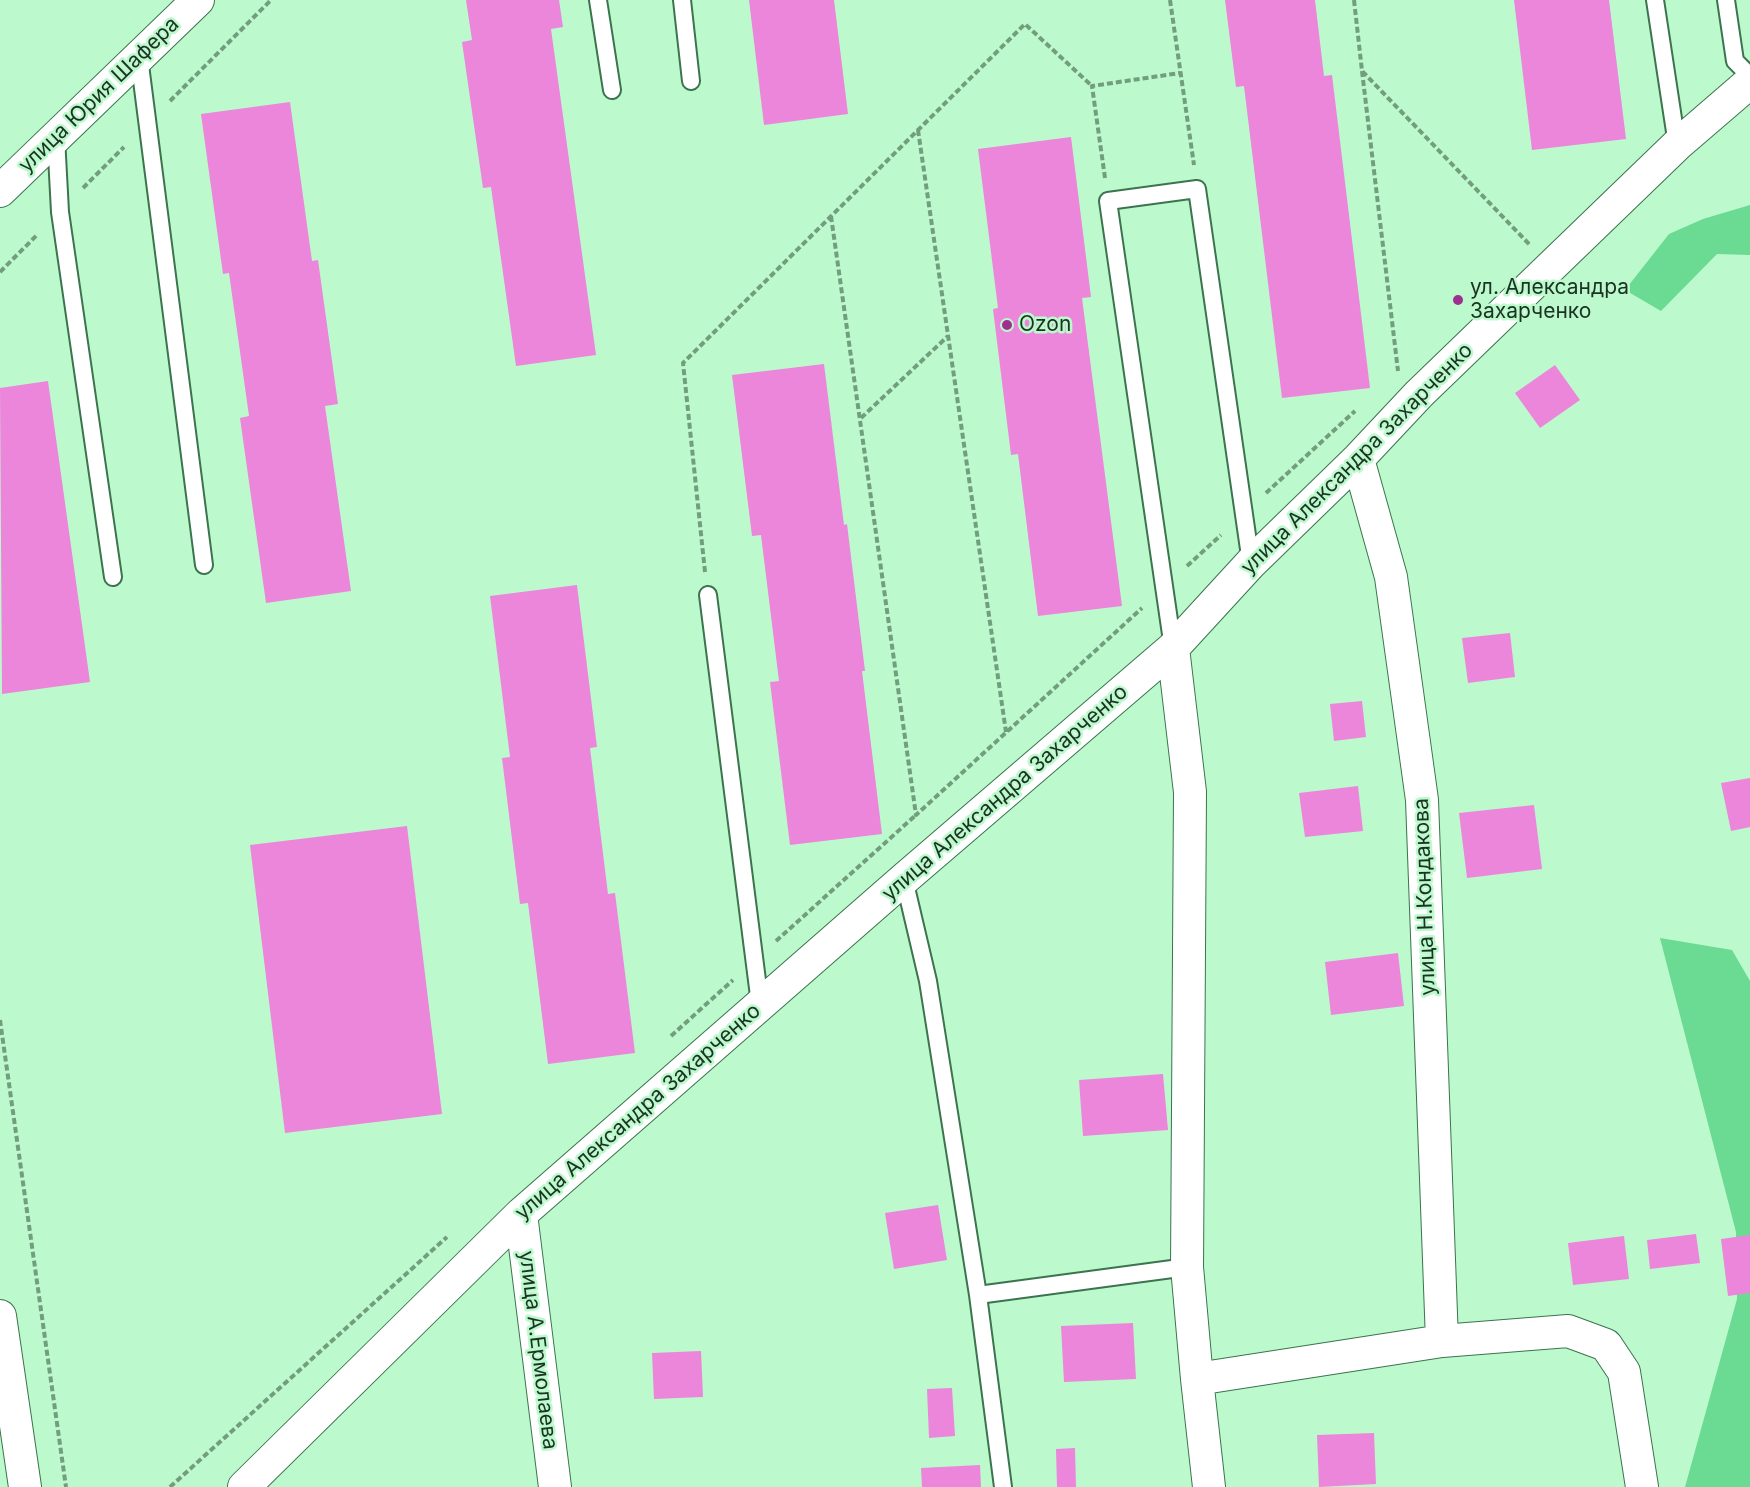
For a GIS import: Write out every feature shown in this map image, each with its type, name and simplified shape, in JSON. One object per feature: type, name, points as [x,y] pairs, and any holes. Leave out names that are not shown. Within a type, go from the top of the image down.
[{"type":"street","name":"улица Юрия Шафера","points":[[0,191],[198,0]]},
{"type":"street","name":"улица Александра Захарченко","points":[[244,1487],[521,1214],[760,1004],[1173,648],[1251,563],[1358,459],[1419,394],[1677,146],[1750,82]]},
{"type":"street","name":"улица Н.Кондакова","points":[[1358,459],[1391,576],[1422,800],[1442,1341]]},
{"type":"street","points":[[1173,648],[1190,792],[1187,1267],[1209,1487]]},
{"type":"street","name":"улица А.Ермолаева","points":[[521,1214],[555,1487]]},
{"type":"street","points":[[0,1316],[25,1487]]},
{"type":"street","points":[[1197,1379],[1442,1341],[1568,1331],[1606,1345],[1624,1372],[1642,1487]]},
{"type":"lane","points":[[598,0],[612,90]]},
{"type":"lane","points":[[682,0],[691,81]]},
{"type":"lane","points":[[1654,0],[1677,146]]},
{"type":"lane","points":[[1726,0],[1735,61],[1750,76]]},
{"type":"lane","points":[[139,57],[204,565]]},
{"type":"lane","points":[[56,137],[60,212],[113,577]]},
{"type":"lane","points":[[1173,648],[1108,201],[1197,189],[1251,563]]},
{"type":"lane","points":[[708,595],[760,1004]]},
{"type":"lane","points":[[904,879],[928,981],[978,1295],[1003,1487]]},
{"type":"lane","points":[[978,1295],[1187,1267]]},
{"type":"path","points":[[1170,0],[1197,189]]},
{"type":"path","points":[[1354,0],[1398,372]]},
{"type":"path","points":[[708,595],[683,363],[1025,24],[1092,86],[1108,201]]},
{"type":"path","points":[[1362,71],[1532,248]]},
{"type":"path","points":[[1092,86],[1180,73]]},
{"type":"path","points":[[918,130],[1006,732]]},
{"type":"path","points":[[860,419],[948,336]]},
{"type":"path","points":[[0,1020],[66,1487]]},
{"type":"green space","points":[[1750,205],[1750,255],[1717,254],[1661,311],[1625,290],[1669,234],[1703,219]]},
{"type":"green space","points":[[1660,938],[1732,950],[1750,981],[1750,1487],[1685,1487],[1737,1299],[1736,1232]]},
{"type":"building","points":[[466,0],[559,0],[563,27],[551,29],[596,355],[516,366],[491,187],[483,188],[462,42],[472,40]]},
{"type":"building","points":[[749,0],[834,0],[848,114],[764,125]]},
{"type":"building","points":[[1225,0],[1315,0],[1324,76],[1332,75],[1370,388],[1282,398],[1244,86],[1236,87]]},
{"type":"building","points":[[1514,0],[1609,0],[1626,139],[1532,150]]},
{"type":"building","points":[[290,102],[312,261],[318,260],[338,404],[325,406],[351,591],[266,603],[240,418],[249,416],[229,273],[223,274],[201,114]]},
{"type":"building","points":[[1071,137],[1091,297],[1082,298],[1122,606],[1038,616],[1018,454],[1011,455],[993,309],[998,308],[978,149]]},
{"type":"building","points":[[824,364],[844,525],[847,524],[882,834],[790,845],[770,682],[779,681],[761,535],[752,536],[732,375]]},
{"type":"building","points":[[1555,365],[1580,400],[1540,428],[1515,393]]},
{"type":"building","points":[[48,381],[90,682],[2,694],[0,388]]},
{"type":"building","points":[[577,585],[597,747],[590,748],[608,894],[615,893],[635,1053],[548,1064],[528,903],[520,904],[502,758],[510,757],[490,596]]},
{"type":"building","points":[[1510,633],[1515,677],[1468,683],[1462,638]]},
{"type":"building","points":[[1362,701],[1366,737],[1334,741],[1330,704]]},
{"type":"building","points":[[1750,778],[1750,827],[1731,831],[1721,783]]},
{"type":"building","points":[[1358,786],[1363,831],[1305,837],[1299,793]]},
{"type":"building","points":[[1534,805],[1542,869],[1467,878],[1459,813]]},
{"type":"building","points":[[407,826],[442,1114],[285,1133],[250,845]]},
{"type":"building","points":[[1398,953],[1404,1006],[1331,1015],[1325,962]]},
{"type":"building","points":[[1163,1074],[1168,1130],[1083,1136],[1079,1080]]},
{"type":"building","points":[[938,1205],[947,1260],[894,1269],[885,1213]]},
{"type":"building","points":[[1696,1234],[1700,1263],[1650,1269],[1647,1240]]},
{"type":"building","points":[[1750,1235],[1750,1293],[1728,1296],[1721,1239]]},
{"type":"building","points":[[1624,1236],[1629,1279],[1573,1285],[1568,1243]]},
{"type":"building","points":[[1133,1323],[1136,1379],[1064,1382],[1061,1326]]},
{"type":"building","points":[[701,1351],[703,1397],[654,1399],[652,1353]]},
{"type":"building","points":[[952,1388],[955,1436],[929,1438],[927,1389]]},
{"type":"building","points":[[1374,1433],[1376,1484],[1319,1487],[1317,1435]]},
{"type":"building","points":[[1075,1448],[1076,1487],[1057,1487],[1056,1449]]},
{"type":"building","points":[[980,1465],[981,1487],[922,1487],[921,1468]]},
{"type":"place","name":"ул. Александра Захарченко","points":[[1458,300]]},
{"type":"place","name":"Ozon","points":[[1007,325]]}]
